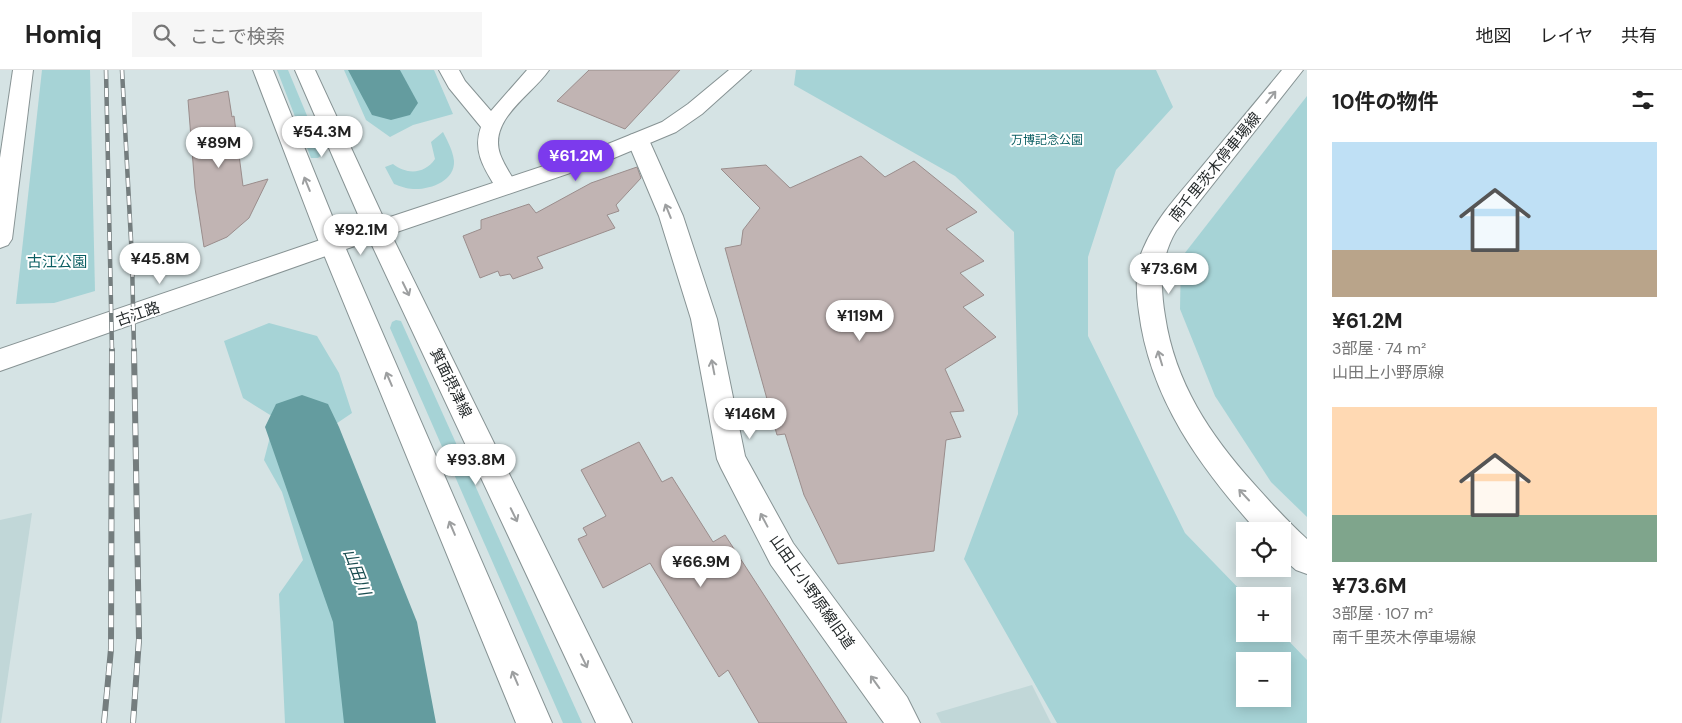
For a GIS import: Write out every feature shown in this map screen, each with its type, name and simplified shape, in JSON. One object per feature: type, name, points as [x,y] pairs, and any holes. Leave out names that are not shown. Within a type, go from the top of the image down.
[{"type":"main road","points":[[0,240],[23,70]]},
{"type":"main road","points":[[263,70],[332,245],[534,723]]},
{"type":"main road","name":"箕面摂津線","points":[[305,70],[376,230],[614,723]]},
{"type":"main road","points":[[449,70],[456,84],[492,126]]},
{"type":"main road","points":[[506,185],[488,150],[492,126],[518,89],[539,70]]},
{"type":"main road","name":"古江路","points":[[0,360],[506,185],[606,153],[669,127],[695,109],[741,70]]},
{"type":"main road","name":"南千里茨木停車場線","points":[[1269,522],[1226,476],[1188,421],[1164,371],[1152,333],[1149,287],[1154,248],[1175,214],[1293,70]]},
{"type":"main road","name":"山田上小野原線旧道","points":[[638,140],[671,216],[704,319],[731,459],[782,554],[895,709],[902,723]]},
{"type":"main road","points":[[1291,545],[1307,559]]},
{"type":"shaded area","points":[[32,513],[1,723],[0,723],[0,520]]},
{"type":"shaded area","points":[[1032,685],[1051,723],[941,723],[936,713]]},
{"type":"green space","name":"古江公園","points":[[42,70],[90,70],[95,291],[54,303],[16,304]]},
{"type":"green space","points":[[277,70],[288,70],[323,154],[318,158],[311,158]]},
{"type":"green space","points":[[344,70],[376,70],[394,78],[403,78],[400,70],[434,70],[453,114],[413,125],[390,137],[366,120]]},
{"type":"green space","name":"万博記念公園","points":[[796,70],[1156,70],[1173,107],[1116,170],[1088,257],[1088,336],[1185,533],[1237,587],[1236,642],[1290,642],[1307,660],[1307,723],[1057,723],[964,559],[1018,414],[1014,232],[955,176],[794,85]]},
{"type":"green space","points":[[1307,96],[1307,517],[1271,482],[1215,396],[1180,309],[1181,258]]},
{"type":"green space","points":[[443,132],[454,161],[453,168],[446,179],[434,186],[420,189],[394,184],[385,167],[393,164],[398,168],[410,171],[426,168],[435,159],[431,142]]},
{"type":"green space","points":[[396,320],[401,321],[582,723],[563,723],[390,328],[392,322]]},
{"type":"green space","points":[[269,323],[317,336],[339,373],[352,413],[318,436],[351,624],[401,723],[285,723],[279,594],[303,560],[282,492],[264,460],[275,418],[243,398],[224,341]]},
{"type":"building","points":[[589,70],[680,70],[625,129],[557,101]]},
{"type":"building","points":[[228,91],[232,117],[234,116],[243,186],[268,179],[249,218],[227,237],[204,247],[195,188],[188,100]]},
{"type":"building","points":[[861,156],[885,177],[914,161],[977,212],[946,229],[984,261],[960,273],[984,295],[963,307],[996,337],[945,369],[964,411],[950,412],[961,437],[946,440],[934,551],[838,564],[804,495],[785,434],[777,435],[725,248],[741,245],[743,230],[760,208],[721,169],[766,165],[790,188]]},
{"type":"building","points":[[637,167],[641,178],[616,205],[619,211],[607,215],[615,228],[537,257],[543,268],[513,279],[510,274],[500,276],[498,271],[480,278],[463,236],[481,229],[481,220],[529,204],[536,213],[591,183]]},
{"type":"building","points":[[639,442],[662,482],[672,477],[713,542],[725,535],[847,723],[759,723],[728,670],[719,677],[650,563],[603,588],[578,539],[587,535],[583,528],[606,516],[581,470]]},
{"type":"waterway","name":"山田川","points":[[374,70],[391,103]]},
{"type":"waterway","name":"山田川","points":[[302,427],[375,622],[390,723]]},
{"type":"railway","points":[[106,70],[112,351]]},
{"type":"railway","points":[[122,70],[132,259],[134,351]]},
{"type":"railway","points":[[133,723],[139,639],[134,350]]},
{"type":"railway","points":[[104,723],[111,649],[112,351]]}]
